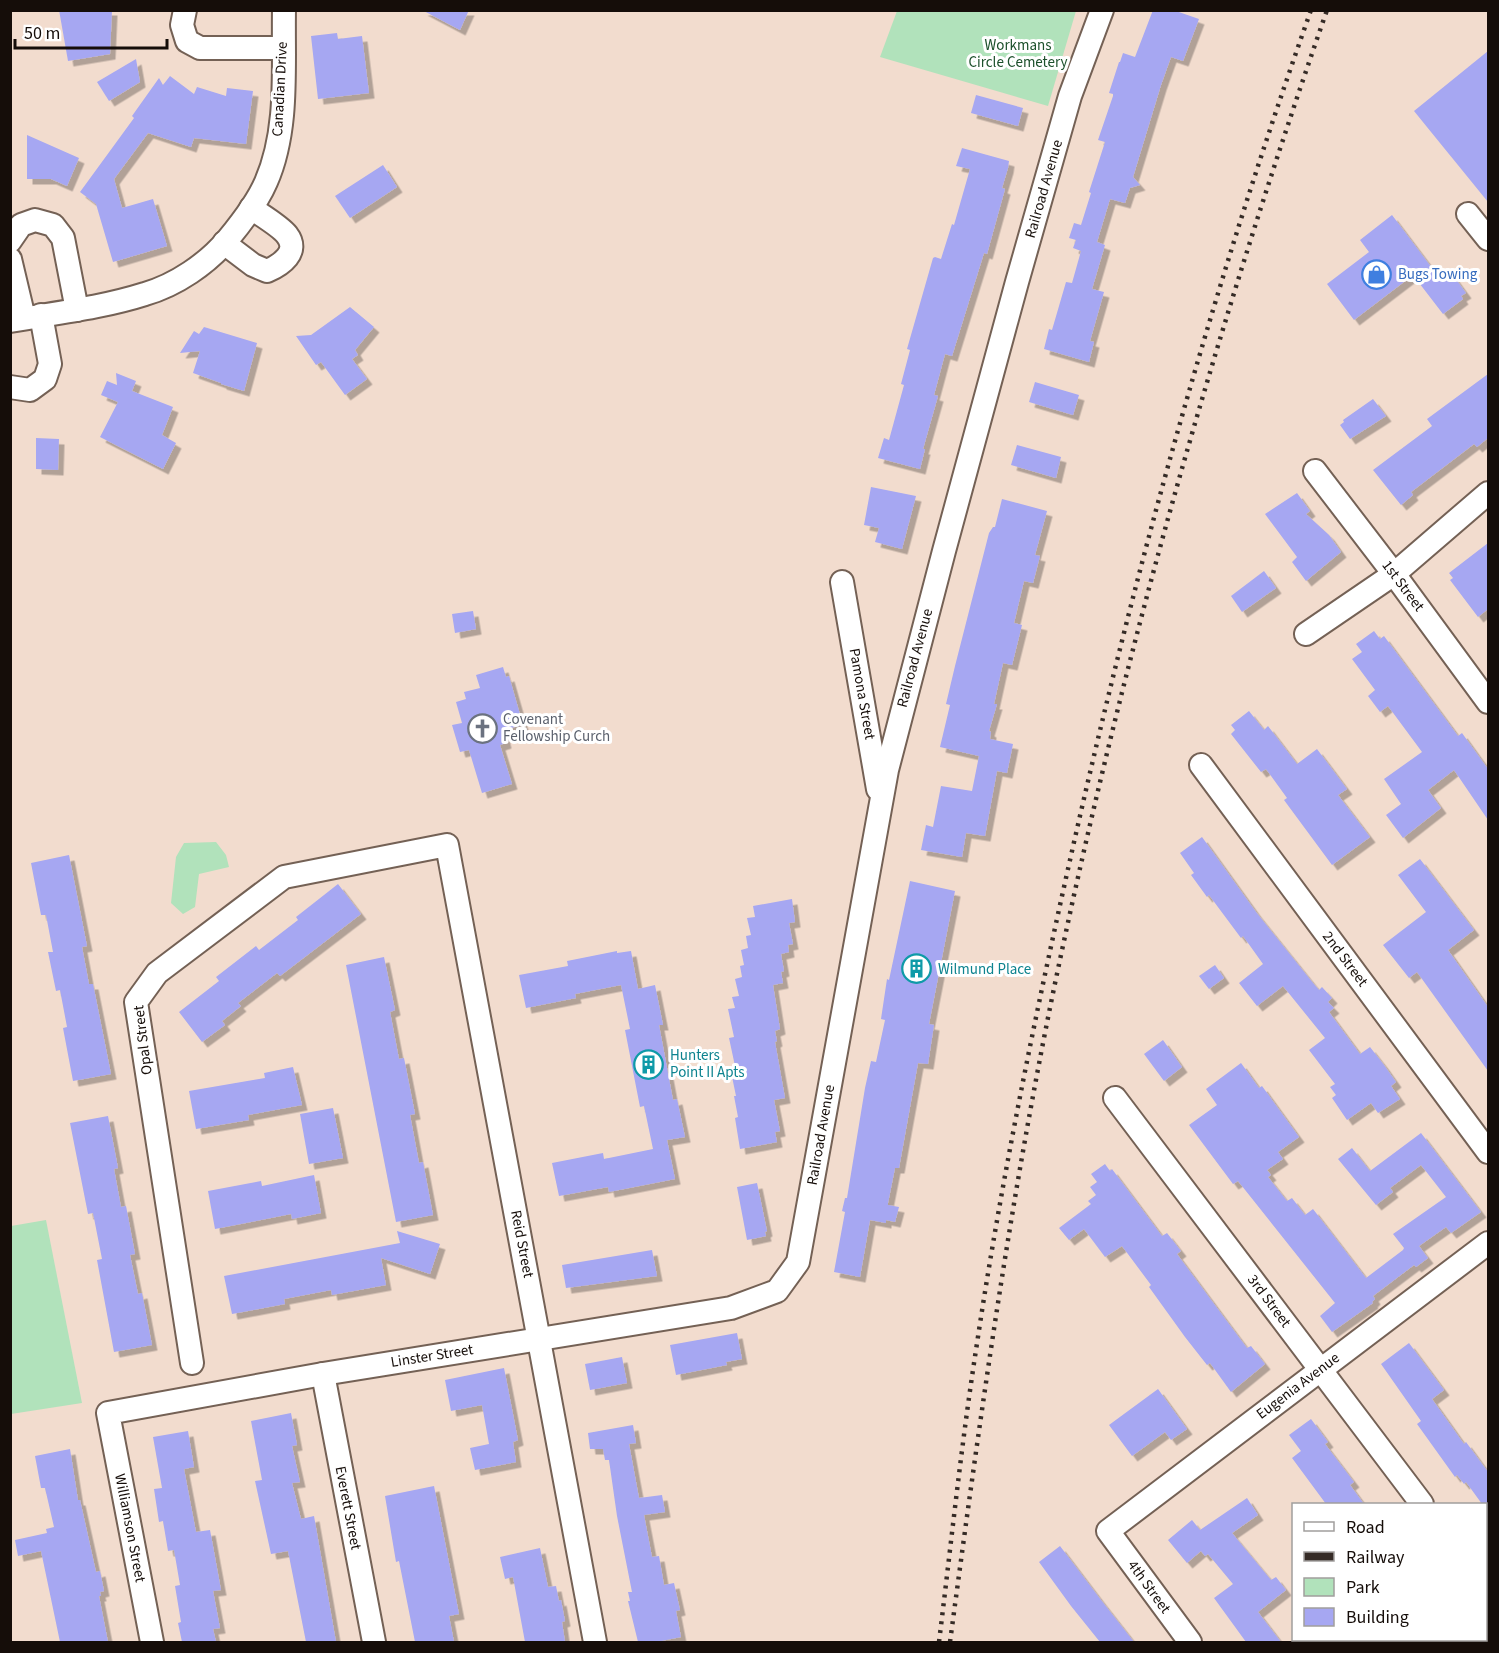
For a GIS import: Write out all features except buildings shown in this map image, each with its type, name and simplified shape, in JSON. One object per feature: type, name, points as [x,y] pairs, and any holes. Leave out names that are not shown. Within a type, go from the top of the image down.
[{"type":"street","points":[[185,10],[182,25],[187,41],[200,48],[283,48]]},
{"type":"street","name":"Canadian Drive","points":[[25,318],[77,310],[148,294],[179,279],[214,255],[251,208],[266,183],[275,156],[280,127],[284,10]]},
{"type":"street","name":"Railroad Avenue","points":[[756,1299],[777,1292],[798,1262],[887,770],[1017,282],[1070,96],[1102,10]]},
{"type":"street","points":[[224,243],[253,265],[267,270],[279,266],[289,256],[291,244],[286,234],[251,208]]},
{"type":"street","points":[[1468,214],[1488,239]]},
{"type":"street","points":[[10,241],[21,225],[35,220],[53,225],[63,238],[77,310]]},
{"type":"street","points":[[10,260],[25,318],[50,364],[45,379],[30,390],[10,387]]},
{"type":"street","name":"1st Street","points":[[1315,471],[1488,702]]},
{"type":"street","points":[[1306,634],[1394,574],[1488,493]]},
{"type":"street","name":"Pamona Street","points":[[842,582],[881,805]]},
{"type":"street","name":"2nd Street","points":[[1201,765],[1488,1152]]},
{"type":"street","name":"Reid Street","points":[[447,845],[595,1642]]},
{"type":"street","name":"Opal Street","points":[[192,1363],[136,1002],[157,973],[284,877],[447,845]]},
{"type":"street","name":"3rd Street","points":[[1115,1098],[1421,1503]]},
{"type":"street","name":"Eugenia Avenue","points":[[1108,1531],[1488,1243]]},
{"type":"street","name":"Linster Street","points":[[108,1413],[323,1374],[731,1308],[756,1299]]},
{"type":"street","name":"Everett Street","points":[[323,1374],[374,1642]]},
{"type":"street","name":"Williamson Street","points":[[108,1413],[152,1642]]},
{"type":"street","name":"4th Street","points":[[1108,1531],[1190,1642]]},
{"type":"green space","name":"Workmans Circle Cemetery","points":[[897,11],[1076,11],[1048,106],[880,57]]},
{"type":"green space","points":[[216,842],[226,855],[229,867],[199,874],[195,907],[183,914],[171,903],[176,857],[184,843]]},
{"type":"green space","points":[[46,1220],[82,1403],[11,1414],[11,1226]]},
{"type":"railway","points":[[939,1642],[971,1386],[997,1219],[1035,1023],[1077,829],[1127,622],[1182,416],[1243,212],[1311,10]]},
{"type":"railway","points":[[950,1642],[984,1398],[1022,1155],[1080,868],[1140,621],[1209,375],[1327,10]]},
{"type":"place","name":"Bugs Towing","points":[[1377,274]]},
{"type":"place","name":"Covenant Fellowship Curch","points":[[482,728]]},
{"type":"place","name":"Wilmund Place","points":[[917,969]]},
{"type":"place","name":"Hunters Point II Apts","points":[[649,1064]]}]
